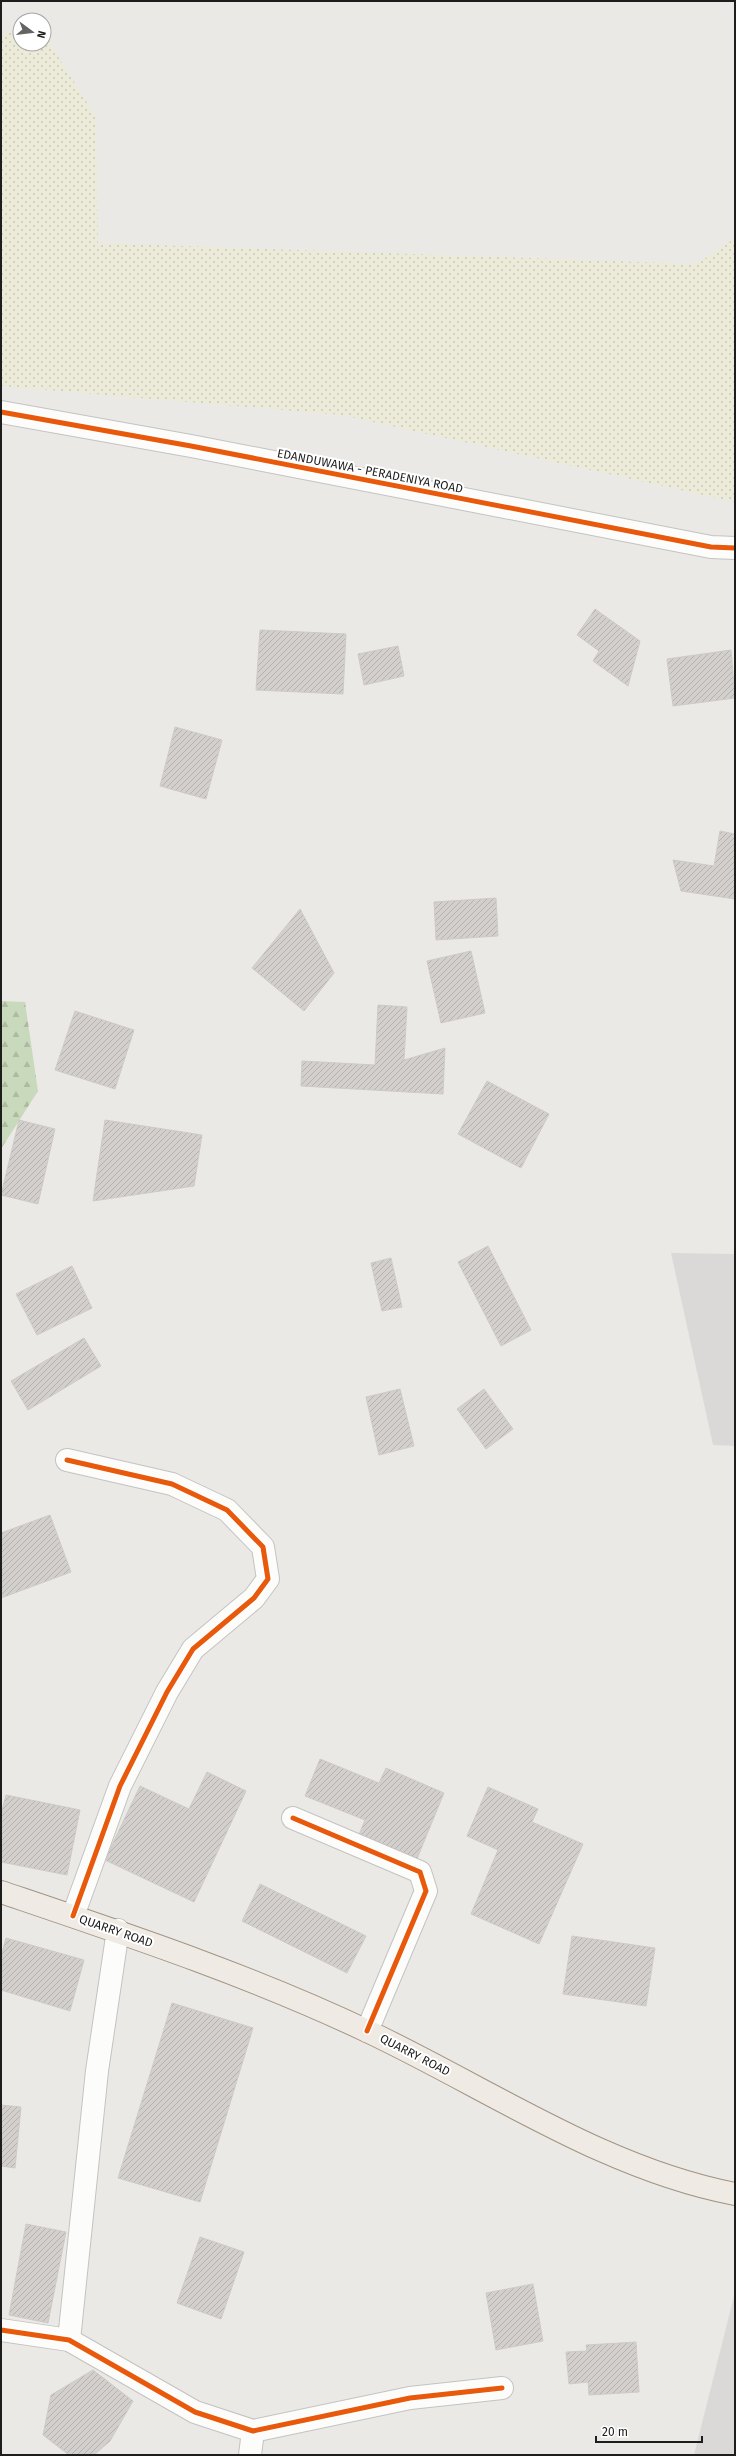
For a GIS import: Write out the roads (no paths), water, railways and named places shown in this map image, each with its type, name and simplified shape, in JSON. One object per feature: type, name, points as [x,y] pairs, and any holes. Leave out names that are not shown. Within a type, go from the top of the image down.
[{"type":"main road","name":"QUARRY ROAD","points":[[1,1892],[118,1930],[249,1980],[367,2031],[549,2125],[622,2158],[674,2178],[735,2194]]},
{"type":"street","name":"EDANDUWAWA - PERADENIYA ROAD","points":[[1,412],[191,446],[711,547],[735,548]]},
{"type":"street","points":[[67,1460],[172,1484],[227,1510],[263,1547],[268,1579],[254,1598],[193,1649],[167,1692],[120,1786],[73,1916]]},
{"type":"street","points":[[293,1818],[420,1872],[426,1891],[367,2031]]},
{"type":"street","points":[[69,2340],[97,2071],[118,1930]]},
{"type":"street","points":[[1,2330],[69,2340],[195,2412],[253,2431],[410,2398],[502,2388]]},
{"type":"street","points":[[250,2455],[253,2431]]}]
